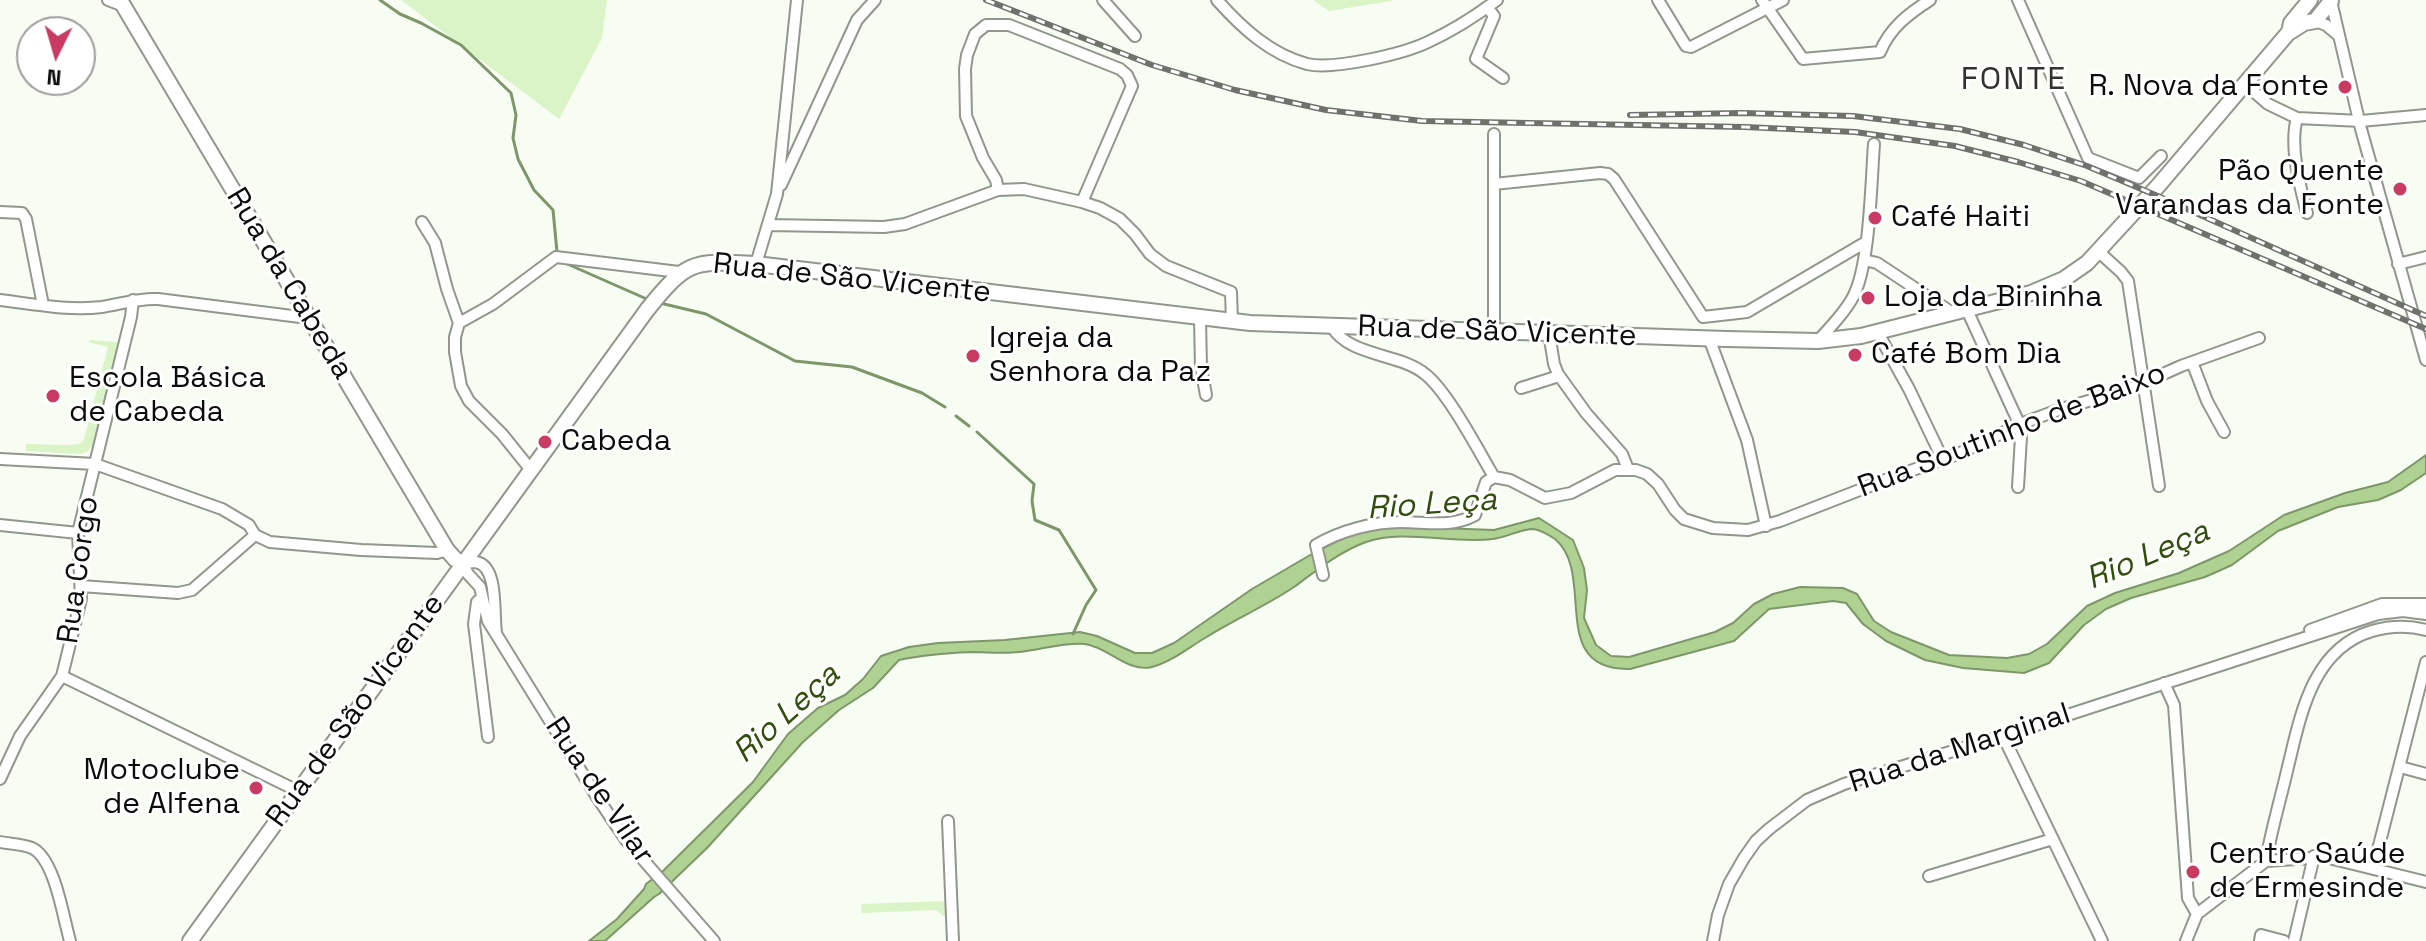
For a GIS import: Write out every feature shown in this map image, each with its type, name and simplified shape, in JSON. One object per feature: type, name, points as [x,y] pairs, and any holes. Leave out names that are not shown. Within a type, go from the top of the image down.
[{"type":"main road","points":[[2310,0],[2330,0]]},
{"type":"main road","name":"Rua de São Vicente","points":[[190,941],[652,304],[679,272],[694,265],[711,262],[756,264],[1232,322],[1818,341],[1878,333],[2031,293],[2064,279],[2099,252],[2289,32],[2291,23],[2310,0]]},
{"type":"main road","points":[[2289,32],[2304,23],[2315,21],[2330,0]]},
{"type":"main road","name":"Rua da Cabeda","points":[[122,3],[447,550],[463,564]]},
{"type":"street","points":[[108,0],[122,3]]},
{"type":"street","points":[[756,264],[777,194],[797,0]]},
{"type":"street","points":[[777,194],[857,20],[875,0]]},
{"type":"street","points":[[1103,0],[1135,36]]},
{"type":"street","points":[[1217,0],[1238,23],[1283,55],[1309,64],[1329,66],[1427,43],[1497,0]]},
{"type":"street","points":[[1658,0],[1686,46],[1691,47],[1765,5],[1783,0]]},
{"type":"street","points":[[1765,5],[1803,59],[1880,52],[1886,37],[1897,24],[1930,0]]},
{"type":"street","points":[[2018,0],[2088,158],[2139,178],[2161,156]]},
{"type":"street","points":[[2330,0],[2426,360]]},
{"type":"street","points":[[1487,7],[1494,16],[1476,59],[1503,78]]},
{"type":"street","points":[[2315,21],[2326,25],[2339,36]]},
{"type":"street","points":[[998,190],[966,116],[967,55],[975,34],[986,25],[1009,25],[1120,69],[1131,81],[1132,86],[1082,202]]},
{"type":"street","points":[[2245,84],[2268,104],[2297,118],[2361,121],[2426,115]]},
{"type":"street","points":[[2297,118],[2294,130],[2296,156],[2307,213]]},
{"type":"street","points":[[1494,134],[1494,332]]},
{"type":"street","points":[[1818,341],[1841,316],[1854,295],[1864,260],[1874,144]]},
{"type":"street","points":[[1494,184],[1586,174],[1608,174],[1614,179],[1703,317],[1706,338],[1747,440],[1766,526]]},
{"type":"street","points":[[769,225],[884,227],[905,224],[998,190],[1024,189],[1082,202],[1120,219],[1150,254],[1166,266],[1231,292],[1232,322]]},
{"type":"street","points":[[0,212],[22,213],[26,219],[43,305]]},
{"type":"street","points":[[422,222],[435,243],[459,323],[455,352],[461,386],[469,401],[502,434],[531,470]]},
{"type":"street","points":[[1703,317],[1747,312],[1866,242]]},
{"type":"street","points":[[2099,252],[2128,281],[2159,486]]},
{"type":"street","points":[[459,323],[493,304],[556,257],[679,272]]},
{"type":"street","points":[[2398,264],[2426,257]]},
{"type":"street","points":[[1864,260],[1877,263],[1960,312],[2019,424],[2018,487]]},
{"type":"street","points":[[0,300],[99,307],[158,299],[308,318]]},
{"type":"street","name":"Rua Corgo","points":[[0,779],[20,736],[62,676],[81,599],[78,533],[133,300]]},
{"type":"street","points":[[1200,318],[1201,368],[1206,395]]},
{"type":"street","points":[[1332,327],[1346,341],[1427,375],[1472,439],[1494,477]]},
{"type":"street","points":[[1323,575],[1316,545],[1328,538],[1380,523],[1461,522],[1475,515],[1486,482],[1494,477],[1510,480],[1545,498],[1571,493],[1603,475],[1628,469],[1622,454],[1559,376],[1549,333]]},
{"type":"street","points":[[1878,333],[1943,460]]},
{"type":"street","name":"Rua Soutinho de Baixo","points":[[1628,469],[1647,474],[1658,484],[1675,510],[1696,525],[1734,531],[1766,526],[1943,460],[2019,424],[2143,384],[2259,338]]},
{"type":"street","points":[[2192,362],[2207,401],[2224,432]]},
{"type":"street","points":[[1521,388],[1559,376]]},
{"type":"street","points":[[0,459],[95,464],[222,509],[249,525],[255,535],[270,542],[323,548],[437,553],[447,550]]},
{"type":"street","points":[[0,525],[78,533]]},
{"type":"street","points":[[81,586],[178,593],[192,590],[255,535]]},
{"type":"street","name":"Rua de Vilar","points":[[496,632],[493,585],[489,574],[478,562],[463,564],[480,587],[488,621],[597,797],[626,840],[714,941]]},
{"type":"street","points":[[482,598],[477,602],[474,624],[488,737]]},
{"type":"street","name":"Rua da Marginal","points":[[2280,645],[2306,631],[2376,606],[2399,602],[2426,604]]},
{"type":"street","name":"Rua da Marginal","points":[[1713,941],[1729,884],[1744,858],[1756,841],[1807,800],[1844,784],[2003,736],[2378,614],[2403,611],[2423,614]]},
{"type":"street","points":[[2266,861],[2303,712],[2319,672],[2342,647],[2366,633],[2392,627],[2422,630]]},
{"type":"street","points":[[2373,869],[2426,662]]},
{"type":"street","points":[[62,676],[298,791]]},
{"type":"street","points":[[2164,683],[2174,705],[2188,898],[2197,914]]},
{"type":"street","points":[[2003,736],[2102,941]]},
{"type":"street","points":[[2400,767],[2426,774]]},
{"type":"street","points":[[948,821],[953,941]]},
{"type":"street","points":[[1929,876],[2053,839]]},
{"type":"street","points":[[0,842],[31,848],[45,858],[52,870],[70,941]]},
{"type":"street","points":[[2294,941],[2314,856]]},
{"type":"street","points":[[2186,941],[2197,914],[2266,861],[2325,857],[2426,882]]},
{"type":"street","points":[[2261,938],[2284,941]]},
{"type":"shaded area","points":[[401,0],[607,0],[602,38],[559,119]]},
{"type":"shaded area","points":[[1313,0],[1391,0],[1391,1],[1329,11]]},
{"type":"shaded area","points":[[88,342],[119,342],[93,445],[80,454],[26,451],[26,444],[71,445],[79,444],[84,439],[108,347]]},
{"type":"shaded area","points":[[2426,455],[2426,473],[2401,490],[2378,500],[2338,507],[2278,531],[2232,565],[2205,577],[2131,598],[2106,609],[2084,625],[2049,663],[2024,673],[1963,668],[1925,660],[1886,641],[1863,624],[1846,603],[1833,601],[1769,609],[1734,641],[1630,669],[1604,665],[1589,654],[1580,638],[1573,574],[1567,555],[1555,539],[1533,529],[1492,539],[1396,537],[1366,542],[1337,556],[1294,587],[1173,658],[1152,667],[1126,663],[1085,644],[1013,653],[953,653],[899,660],[873,688],[839,710],[803,742],[707,848],[659,894],[605,941],[589,941],[617,919],[646,884],[753,782],[788,734],[818,708],[845,695],[881,656],[909,647],[1080,632],[1135,653],[1152,653],[1174,643],[1252,589],[1352,534],[1384,526],[1494,530],[1539,518],[1573,540],[1584,568],[1587,590],[1584,618],[1596,645],[1611,656],[1629,657],[1715,632],[1733,623],[1754,604],[1773,594],[1800,587],[1843,588],[1857,594],[1874,621],[1891,632],[1949,655],[2007,658],[2029,654],[2047,644],[2087,606],[2115,593],[2179,573],[2229,551],[2284,515],[2345,493],[2388,482]]},
{"type":"shaded area","points":[[947,901],[948,913],[943,916],[936,910],[862,913],[861,904]]},
{"type":"waterway","points":[[380,0],[400,14],[461,45],[511,93],[516,115],[513,138],[518,159],[534,190],[553,210],[557,252]]},
{"type":"waterway","points":[[565,263],[649,300]]},
{"type":"waterway","points":[[660,303],[706,314],[795,361],[852,367],[922,393],[945,407]]},
{"type":"waterway","points":[[956,416],[969,426]]},
{"type":"waterway","points":[[977,432],[1034,484],[1032,501],[1035,520],[1059,530],[1096,590],[1073,634]]},
{"type":"railway","points":[[986,0],[1152,65],[1235,90],[1326,110],[1422,121],[1855,132],[1955,146],[2081,181],[2426,329]]},
{"type":"railway","points":[[1630,115],[1743,113],[1853,116],[1960,129],[2024,145],[2087,166],[2160,197],[2426,316]]},
{"type":"place","name":"R. Nova da Fonte","points":[[2345,87]]},
{"type":"place","name":"Pão Quente Varandas da Fonte","points":[[2400,189]]},
{"type":"place","name":"Café Haiti","points":[[1875,218]]},
{"type":"place","name":"Loja da Bininha","points":[[1868,298]]},
{"type":"place","name":"Café Bom Dia","points":[[1855,355]]},
{"type":"place","name":"Igreja da Senhora da Paz","points":[[973,356]]},
{"type":"place","name":"Escola Básica de Cabeda","points":[[53,396]]},
{"type":"place","name":"Cabeda","points":[[545,442]]},
{"type":"place","name":"Motoclube de Alfena","points":[[256,788]]},
{"type":"place","name":"Centro Saúde de Ermesinde","points":[[2193,872]]},
{"type":"district","name":"FONTE","points":[[2014,80]]},
{"type":"water label","name":"Rio Leça","points":[[1432,505]]},
{"type":"water label","name":"Rio Leça","points":[[2148,556]]},
{"type":"water label","name":"Rio Leça","points":[[787,714]]}]
